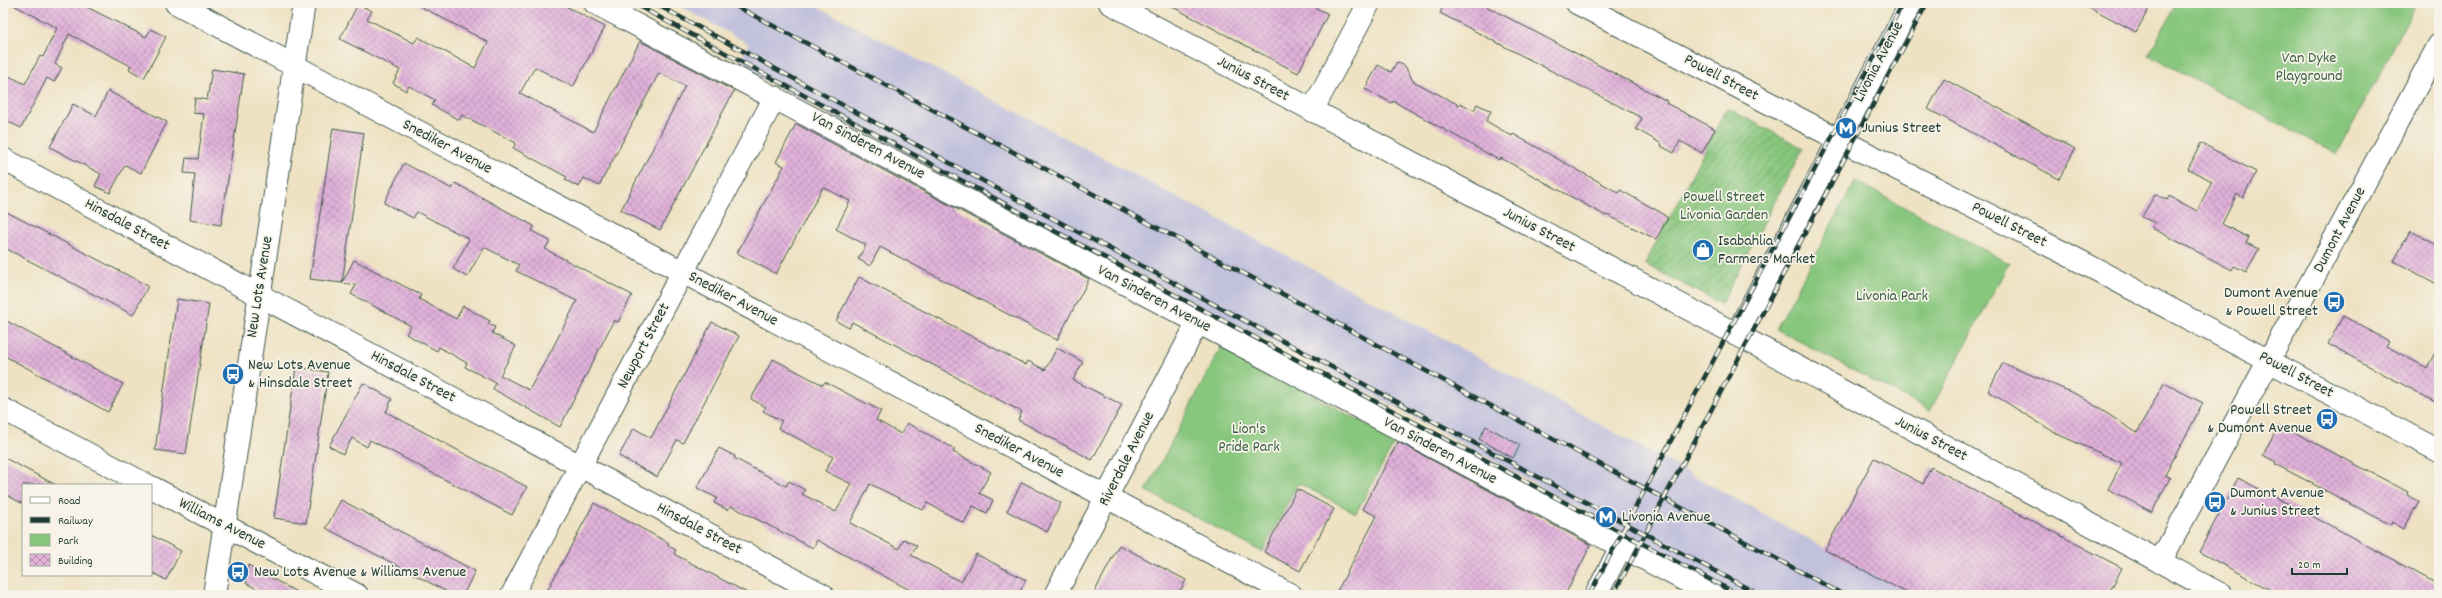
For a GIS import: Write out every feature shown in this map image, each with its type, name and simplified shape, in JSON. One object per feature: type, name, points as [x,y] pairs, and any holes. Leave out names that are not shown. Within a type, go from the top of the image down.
[{"type":"street","name":"Snediker Avenue","points":[[176,3],[1291,595]]},
{"type":"street","name":"New Lots Avenue","points":[[214,595],[304,3]]},
{"type":"street","name":"Van Sinderen Avenue","points":[[595,3],[776,97],[1713,595]]},
{"type":"street","name":"Junius Street","points":[[1110,3],[2222,595]]},
{"type":"street","points":[[1312,111],[1369,3]]},
{"type":"street","name":"Powell Street","points":[[1578,3],[1838,139],[2074,258],[2439,451]]},
{"type":"street","name":"Livonia Avenue","points":[[1736,335],[1911,3]]},
{"type":"street","name":"Dumont Avenue","points":[[2160,562],[2439,45]]},
{"type":"street","name":"Newport Street","points":[[512,595],[776,97]]},
{"type":"street","name":"Hinsdale Street","points":[[3,159],[823,595]]},
{"type":"street","name":"Riverdale Avenue","points":[[1055,595],[1198,322]]},
{"type":"street","points":[[3,409],[145,484]]},
{"type":"street","name":"Williams Avenue","points":[[152,488],[357,595]]},
{"type":"street","points":[[1596,595],[1621,547]]},
{"type":"shaded area","points":[[674,3],[811,3],[1444,339],[1911,595],[1736,595],[1394,406],[738,66],[749,44]]},
{"type":"green space","name":"Van Dyke Playground","points":[[2177,3],[2417,3],[2337,154],[2149,55]]},
{"type":"green space","name":"Powell Street Livonia Garden","points":[[1727,108],[1803,148],[1721,304],[1645,264]]},
{"type":"green space","name":"Livonia Park","points":[[1855,181],[2009,263],[1930,411],[1776,329]]},
{"type":"green space","name":"Lion's Pride Park","points":[[1221,347],[1396,440],[1356,513],[1298,483],[1262,552],[1146,491]]},
{"type":"building","points":[[10,3],[79,3],[146,37],[151,29],[166,37],[144,78],[129,69],[131,66],[69,34],[55,64],[62,68],[54,82],[47,78],[21,128],[3,119],[3,73],[25,84],[40,56],[43,57],[57,28]]},
{"type":"building","points":[[414,3],[560,3],[605,27],[573,87],[535,67],[520,93],[593,132],[640,41],[734,91],[660,230],[621,210],[685,86],[659,73],[599,186],[584,178],[579,187],[565,180],[567,177],[513,148],[516,143],[462,115],[459,120],[432,105],[435,100],[409,86],[406,91],[393,83],[400,70],[340,39],[358,4],[372,11],[367,19],[414,43],[418,37],[475,68],[488,42]]},
{"type":"building","points":[[1165,3],[1307,3],[1328,14],[1298,73]]},
{"type":"building","points":[[1445,3],[1480,3],[1667,101],[1666,103],[1715,129],[1702,153],[1680,141],[1674,153],[1661,146],[1662,144],[1636,129],[1642,118],[1440,13]]},
{"type":"building","points":[[2082,3],[2152,3],[2136,32]]},
{"type":"building","points":[[1397,62],[1405,66],[1413,81],[1459,105],[1460,103],[1474,110],[1477,104],[1491,111],[1486,121],[1512,136],[1513,134],[1619,193],[1620,190],[1660,212],[1668,218],[1656,239],[1607,215],[1606,216],[1501,158],[1499,160],[1393,101],[1392,103],[1365,89],[1378,65],[1391,72]]},
{"type":"building","points":[[212,69],[244,74],[221,225],[190,220],[195,174],[184,173],[186,158],[198,159],[204,114],[193,113],[195,98],[207,100]]},
{"type":"building","points":[[1944,79],[2075,149],[2059,179],[1928,109]]},
{"type":"building","points":[[108,91],[167,122],[141,173],[125,165],[110,193],[95,186],[101,174],[50,147],[73,104],[96,116]]},
{"type":"building","points":[[796,124],[1089,279],[1057,340],[880,247],[870,266],[858,259],[866,245],[836,229],[850,201],[823,187],[776,274],[737,253],[784,166],[776,162]]},
{"type":"building","points":[[333,128],[364,133],[342,283],[310,279]]},
{"type":"building","points":[[2201,143],[2256,172],[2243,198],[2237,194],[2222,224],[2249,238],[2246,243],[2259,249],[2246,272],[2234,266],[2232,270],[2152,228],[2155,223],[2142,217],[2155,194],[2167,200],[2169,196],[2197,211],[2212,181],[2188,169]]},
{"type":"building","points":[[404,163],[452,189],[455,183],[534,226],[532,231],[550,241],[545,249],[632,295],[618,322],[614,320],[560,427],[493,389],[496,383],[465,367],[467,363],[439,347],[437,351],[406,334],[411,326],[351,294],[356,285],[342,283],[354,260],[421,295],[419,299],[456,319],[463,306],[490,321],[488,324],[495,327],[492,333],[516,346],[500,375],[529,390],[577,301],[516,271],[519,265],[484,247],[467,277],[453,269],[469,239],[417,212],[413,218],[384,203]]},
{"type":"building","points":[[3,210],[148,286],[133,315],[3,247]]},
{"type":"building","points":[[2410,231],[2439,246],[2439,285],[2394,261]]},
{"type":"building","points":[[859,277],[1026,365],[1028,361],[1045,370],[1057,348],[1083,362],[1073,380],[1122,405],[1092,460],[1018,420],[1022,412],[852,322],[849,328],[836,321]]},
{"type":"building","points":[[177,299],[209,304],[186,454],[155,450]]},
{"type":"building","points":[[2343,316],[2389,341],[2386,346],[2427,368],[2439,345],[2439,404],[2328,344]]},
{"type":"building","points":[[3,319],[123,384],[108,412],[3,355]]},
{"type":"building","points":[[712,322],[739,336],[683,443],[677,440],[657,477],[619,456],[634,428],[651,438]]},
{"type":"building","points":[[773,359],[823,385],[825,382],[881,411],[876,420],[901,434],[907,423],[955,449],[953,452],[991,472],[979,493],[993,500],[987,513],[973,506],[964,523],[927,503],[923,510],[870,484],[850,523],[899,549],[904,539],[917,546],[911,555],[961,582],[976,554],[1026,580],[1018,595],[919,595],[817,540],[813,548],[731,506],[728,510],[714,503],[717,498],[697,488],[719,448],[735,456],[734,458],[786,486],[789,481],[805,490],[802,494],[836,512],[851,484],[825,471],[833,457],[778,428],[782,421],[763,411],[766,407],[751,399]]},
{"type":"building","points":[[2003,363],[2080,396],[2137,433],[2164,383],[2203,403],[2165,475],[2170,478],[2152,512],[2108,489],[2122,463],[2057,434],[1988,391]]},
{"type":"building","points":[[296,367],[328,372],[306,523],[274,518]]},
{"type":"building","points":[[363,383],[392,399],[386,412],[527,487],[512,515],[370,440],[367,447],[352,438],[343,454],[329,446]]},
{"type":"building","points":[[1486,426],[1520,445],[1513,458],[1479,439]]},
{"type":"building","points":[[2278,426],[2291,433],[2292,431],[2408,492],[2407,495],[2419,501],[2404,529],[2392,522],[2391,525],[2275,464],[2276,462],[2263,455]]},
{"type":"building","points":[[1398,442],[1591,545],[1565,595],[1335,595],[1377,516],[1362,509]]},
{"type":"building","points":[[3,457],[54,484],[22,484],[22,503],[3,493]]},
{"type":"building","points":[[1874,458],[1923,484],[1931,467],[2122,568],[2108,595],[1911,595],[1825,550]]},
{"type":"building","points":[[2238,478],[2335,528],[2439,585],[2439,595],[2280,595],[2199,552]]},
{"type":"building","points":[[1022,482],[1061,503],[1047,532],[1007,511]]},
{"type":"building","points":[[1297,489],[1334,509],[1300,571],[1264,552]]},
{"type":"building","points":[[341,500],[475,571],[463,595],[453,595],[326,528]]},
{"type":"building","points":[[594,503],[669,543],[667,545],[676,550],[674,554],[751,595],[545,595]]},
{"type":"building","points":[[152,536],[181,551],[166,580],[152,573]]},
{"type":"building","points":[[1119,545],[1186,580],[1178,595],[1093,595]]},
{"type":"building","points":[[248,565],[302,595],[267,595],[246,583]]},
{"type":"railway","points":[[633,3],[1081,245],[1739,595]]},
{"type":"railway","points":[[654,3],[1035,209],[1760,595]]},
{"type":"railway","points":[[730,3],[1249,276],[1844,595]]},
{"type":"railway","points":[[1589,595],[1903,3]]},
{"type":"railway","points":[[1613,595],[1927,3]]},
{"type":"place","name":"Junius Street","points":[[1846,128]]},
{"type":"place","name":"Isabahlia Farmers Market","points":[[1703,250]]},
{"type":"place","name":"Dumont Avenue & Powell Street","points":[[2334,302]]},
{"type":"place","name":"New Lots Avenue & Hinsdale Street","points":[[233,374]]},
{"type":"place","name":"Powell Street & Dumont Avenue","points":[[2327,419]]},
{"type":"place","name":"Dumont Avenue & Junius Street","points":[[2215,502]]},
{"type":"place","name":"Livonia Avenue","points":[[1606,517]]},
{"type":"place","name":"New Lots Avenue & Williams Avenue","points":[[238,572]]}]
